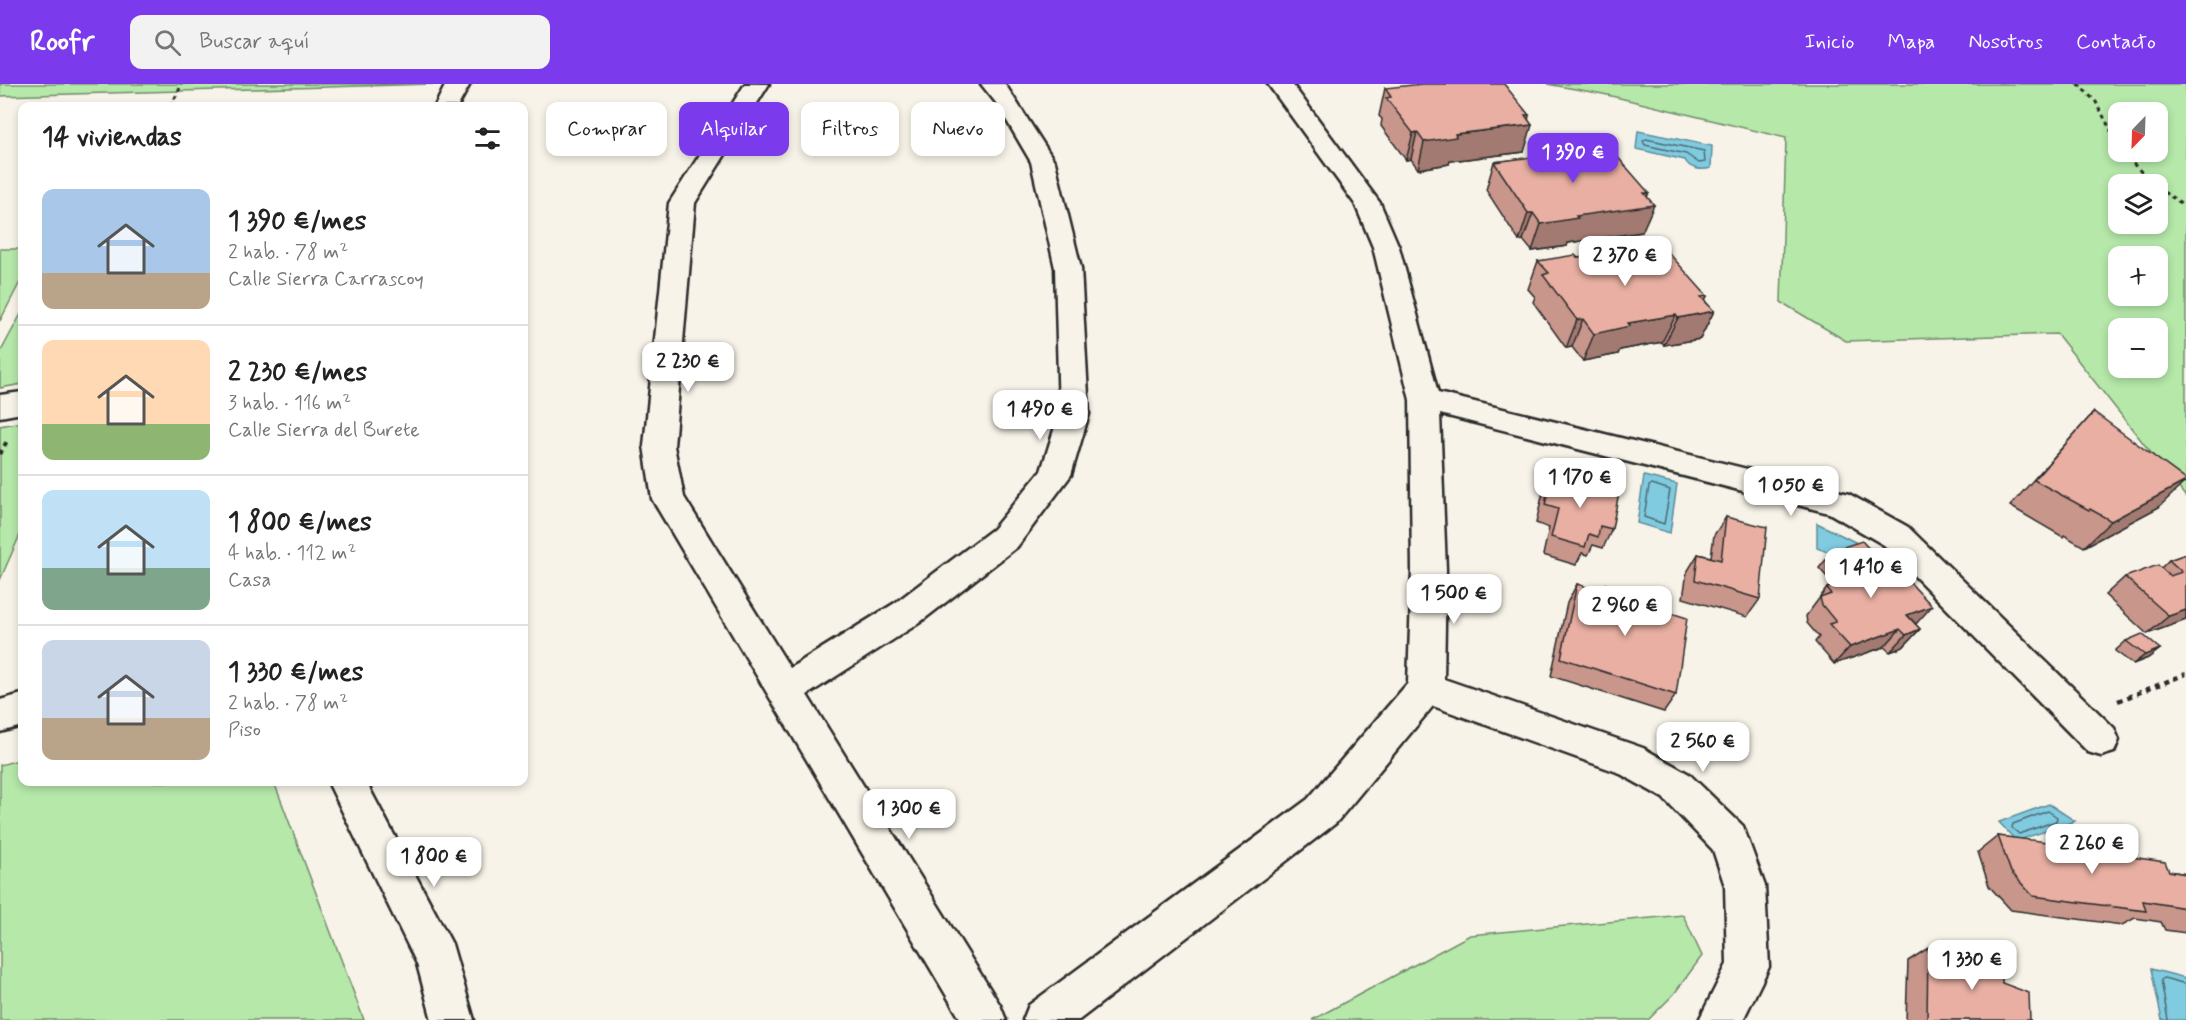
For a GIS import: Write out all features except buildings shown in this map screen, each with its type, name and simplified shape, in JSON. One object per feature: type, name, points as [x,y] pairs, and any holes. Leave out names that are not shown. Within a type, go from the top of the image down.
[{"type":"street","points":[[449,102],[458,84]]},
{"type":"street","points":[[757,84],[682,203],[659,446],[668,500],[984,1020]]},
{"type":"street","points":[[784,690],[907,613],[1005,538],[1055,476],[1074,414],[1068,268],[1043,162],[1007,102],[993,84]]},
{"type":"street","points":[[1044,1020],[1322,812],[1426,688],[1429,570],[1425,400],[1386,247],[1367,202],[1280,84]]},
{"type":"street","points":[[1425,400],[1838,503],[1896,536],[2101,740]]},
{"type":"street","points":[[0,406],[18,404]]},
{"type":"street","points":[[1426,688],[1630,760],[1676,786],[1729,839],[1744,886],[1748,967],[1720,1020]]},
{"type":"street","points":[[0,716],[18,711]]},
{"type":"street","points":[[349,786],[436,959],[453,1020]]},
{"type":"path","points":[[173,102],[182,84]]},
{"type":"path","points":[[2078,84],[2096,102],[2108,125]]},
{"type":"path","points":[[2132,162],[2143,174]]},
{"type":"path","points":[[2168,195],[2186,206]]},
{"type":"path","points":[[2078,717],[2186,674]]},
{"type":"green space","points":[[0,84],[434,84],[0,96]]},
{"type":"green space","points":[[1547,84],[2186,84],[2186,497],[2057,334],[1846,341],[1781,302],[1786,138],[1603,94]]},
{"type":"green space","points":[[0,249],[18,249],[18,286],[0,321]]},
{"type":"green space","points":[[18,319],[18,385],[0,388],[0,353]]},
{"type":"green space","points":[[18,423],[18,539],[0,580],[0,426]]},
{"type":"green space","points":[[18,760],[18,786],[276,786],[364,1020],[0,1020],[0,765]]},
{"type":"green space","points":[[1683,915],[1702,956],[1674,994],[1648,1020],[1312,1020],[1470,935]]},
{"type":"water","points":[[1638,131],[1712,146],[1711,168],[1696,168],[1685,160],[1636,149]]},
{"type":"water","points":[[1644,476],[1677,484],[1670,533],[1637,523]]},
{"type":"water","points":[[1817,523],[1877,553],[1872,569],[1817,548]]},
{"type":"water","points":[[2049,804],[2075,821],[2016,841],[1999,822]]},
{"type":"water","points":[[2151,969],[2186,978],[2186,1020],[2162,1020]]}]
